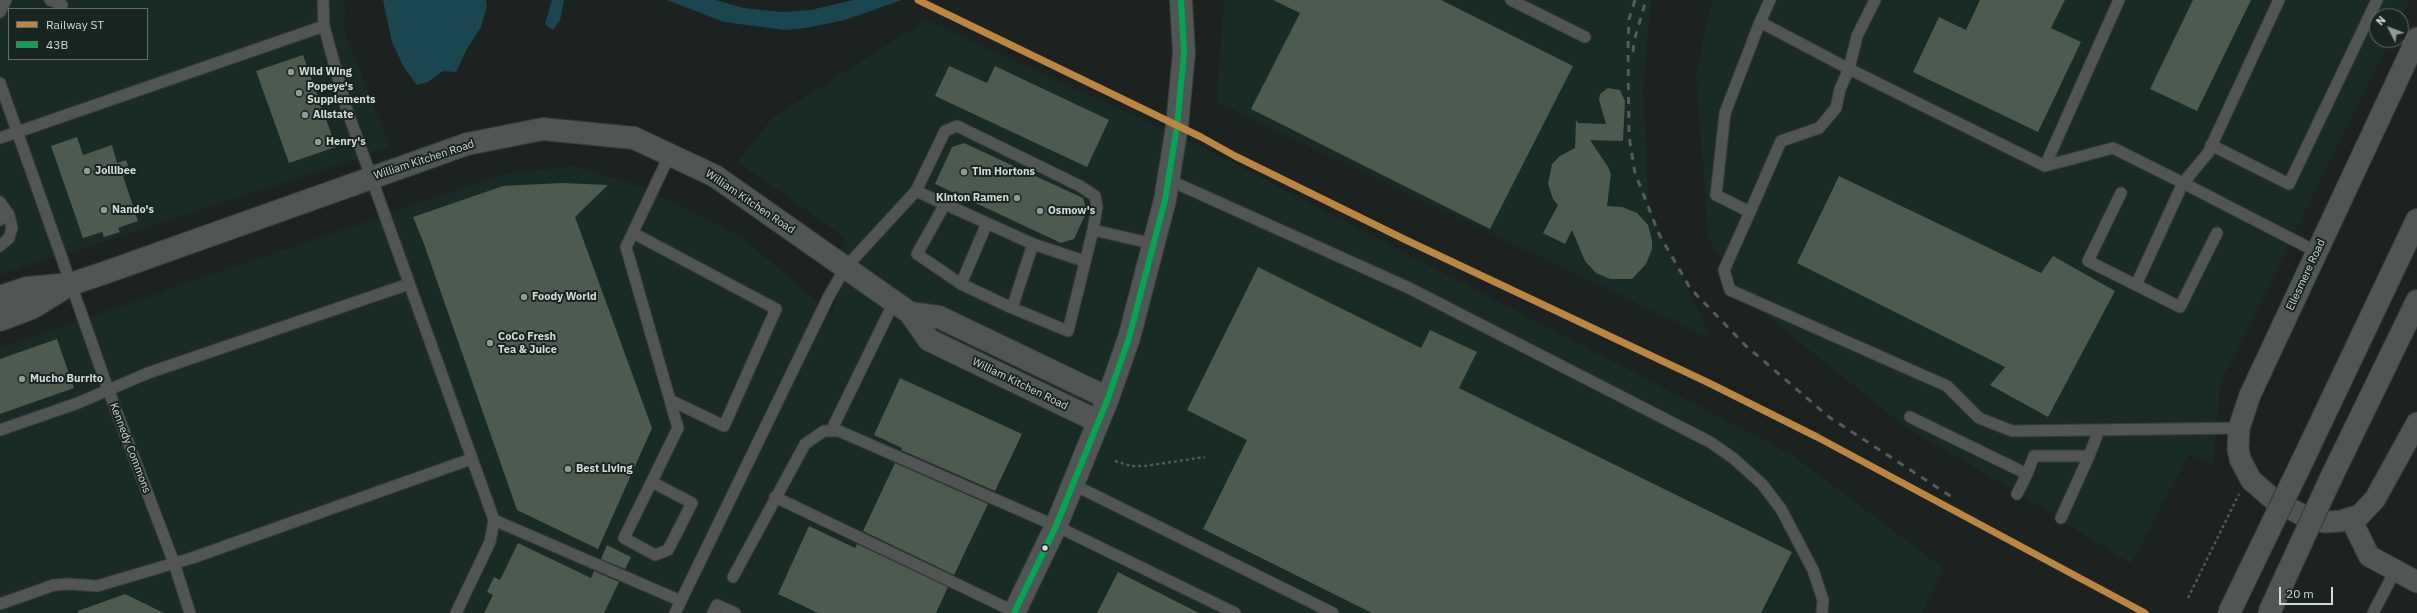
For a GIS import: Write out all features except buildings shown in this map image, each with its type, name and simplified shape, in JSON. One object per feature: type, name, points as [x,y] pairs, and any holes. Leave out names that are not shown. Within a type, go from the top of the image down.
[{"type":"street","points":[[1014,613],[1056,526],[1097,421],[1108,398],[1128,338],[1154,244],[1169,180],[1177,126],[1184,53],[1181,0]]},
{"type":"street","name":"Ellesmere Road","points":[[2417,38],[2250,395],[2239,428],[2238,450],[2244,468],[2251,480],[2274,500],[2306,517],[2324,522],[2351,519],[2360,515],[2375,499],[2417,423]]},
{"type":"street","name":"William Kitchen Road","points":[[0,320],[32,308],[71,284],[467,144],[543,129],[634,138],[715,176],[902,308],[928,340],[1097,421]]},
{"type":"street","points":[[2229,613],[2417,220]]},
{"type":"street","name":"William Kitchen Road","points":[[0,298],[26,288],[71,284]]},
{"type":"street","points":[[2269,613],[2330,480],[2417,301]]},
{"type":"street","name":"William Kitchen Road","points":[[902,308],[939,317],[1108,398]]},
{"type":"street","points":[[2351,519],[2369,556],[2396,569],[2417,582]]},
{"type":"lane","points":[[0,12],[6,0]]},
{"type":"lane","points":[[50,0],[62,6]]},
{"type":"lane","points":[[323,0],[324,26],[346,107],[494,520],[490,542],[456,613]]},
{"type":"lane","points":[[1511,0],[1585,37]]},
{"type":"lane","points":[[1750,212],[1716,195],[1724,113],[1770,0]]},
{"type":"lane","points":[[1875,0],[1857,36],[1849,69],[1840,89],[1836,108],[1819,128],[1781,141],[1724,270],[1730,290],[1947,386],[1979,418],[2012,431],[2239,428]]},
{"type":"lane","points":[[2045,166],[2119,0]]},
{"type":"lane","points":[[2136,284],[2183,183],[2208,153],[2279,0]]},
{"type":"lane","points":[[2211,145],[2289,184],[2377,0]]},
{"type":"lane","points":[[1760,22],[1849,69],[2045,166],[2113,148],[2317,252]]},
{"type":"lane","points":[[0,138],[324,26]]},
{"type":"lane","name":"Kennedy Commons","points":[[0,83],[19,132],[108,389],[174,563],[190,613]]},
{"type":"lane","points":[[675,613],[825,303],[845,268],[916,191],[945,130],[957,126],[1080,186],[1095,196],[1097,207],[1093,230],[1084,261],[1068,331],[1012,308],[961,284],[917,254],[945,204]]},
{"type":"lane","points":[[652,482],[692,503],[668,550],[655,555],[624,538],[678,428],[626,247],[670,154]]},
{"type":"lane","points":[[1169,180],[1409,288],[1710,442],[1733,458],[1756,479],[1781,509],[1813,570],[1823,600],[1822,613]]},
{"type":"lane","points":[[916,191],[1033,244],[1084,261]]},
{"type":"lane","points":[[2121,193],[2088,261],[2180,307],[2217,232]]},
{"type":"lane","points":[[0,220],[1,204]]},
{"type":"lane","points":[[0,246],[9,238],[12,228],[9,215],[1,204]]},
{"type":"lane","points":[[961,284],[987,224]]},
{"type":"lane","points":[[1093,230],[1154,244]]},
{"type":"lane","points":[[633,233],[776,309],[724,426],[670,400]]},
{"type":"lane","points":[[1012,308],[1033,244]]},
{"type":"lane","points":[[0,430],[78,403],[108,389],[409,284]]},
{"type":"lane","points":[[831,431],[902,308]]},
{"type":"lane","points":[[1910,417],[2027,474]]},
{"type":"lane","points":[[2061,518],[2100,430]]},
{"type":"lane","points":[[733,577],[805,444],[824,431],[839,431],[1056,526],[1235,613]]},
{"type":"lane","points":[[2017,494],[2034,456],[2089,456]]},
{"type":"lane","points":[[0,604],[54,585],[69,584],[97,586],[174,563],[471,458]]},
{"type":"lane","points":[[1072,484],[1333,613]]},
{"type":"lane","points":[[775,497],[1014,613]]},
{"type":"lane","points":[[494,520],[681,601]]},
{"type":"lane","points":[[2373,613],[2396,569]]},
{"type":"lane","points":[[713,613],[717,604],[735,613]]},
{"type":"path","points":[[1114,461],[1131,466],[1205,457]]},
{"type":"path","points":[[2188,598],[2240,492]]},
{"type":"shaded area","points":[[0,0],[345,0],[344,31],[390,148],[0,275]]},
{"type":"shaded area","points":[[1224,0],[1651,0],[1643,87],[1649,209],[1712,339],[1217,102]]},
{"type":"shaded area","points":[[1712,0],[2410,0],[2406,8],[2369,8],[2369,48],[2386,48],[2220,383],[2213,464],[2188,455],[2131,564],[2007,486],[1908,429],[1747,300],[1709,240],[1696,75]]},
{"type":"shaded area","points":[[926,20],[1208,150],[1792,455],[1943,568],[1922,613],[0,613],[0,348],[501,175],[572,166],[646,188],[743,238],[832,315],[844,237],[738,162],[772,118]]},
{"type":"water","points":[[383,0],[486,0],[487,6],[481,27],[467,49],[456,72],[443,71],[428,82],[417,85],[403,66],[392,42]]},
{"type":"water","points":[[552,0],[564,0],[560,20],[553,30],[545,24]]},
{"type":"water","points":[[667,0],[716,0],[743,8],[783,12],[811,10],[853,0],[902,0],[845,20],[806,28],[785,30],[724,22]]},
{"type":"railway","points":[[1635,0],[1629,19],[1628,50],[1629,136],[1635,173],[1659,234],[1690,288],[1745,345],[1829,417],[1955,499]]},
{"type":"railway","points":[[1633,52],[1634,41],[1646,0]]},
{"type":"rail line","name":"ST","points":[[918,0],[1201,137],[1235,156],[1406,240],[1709,383],[1817,437],[2145,613]]},
{"type":"transit line","name":"43B","points":[[1014,613],[1056,526],[1108,398],[1129,338],[1165,200],[1177,126],[1184,53],[1181,0]]},
{"type":"place","name":"Wild Wing","points":[[291,72]]},
{"type":"place","name":"Popeye's Supplements","points":[[299,93]]},
{"type":"place","name":"Allstate","points":[[305,115]]},
{"type":"place","name":"Henry's","points":[[318,142]]},
{"type":"place","name":"Jollibee","points":[[87,171]]},
{"type":"place","name":"Tim Hortons","points":[[964,172]]},
{"type":"place","name":"Kinton Ramen","points":[[1017,198]]},
{"type":"place","name":"Nando's","points":[[104,210]]},
{"type":"place","name":"Osmow's","points":[[1040,211]]},
{"type":"place","name":"Foody World","points":[[524,297]]},
{"type":"place","name":"CoCo Fresh Tea & Juice","points":[[490,343]]},
{"type":"place","name":"Mucho Burrito","points":[[22,379]]},
{"type":"place","name":"Best Living","points":[[568,469]]}]
